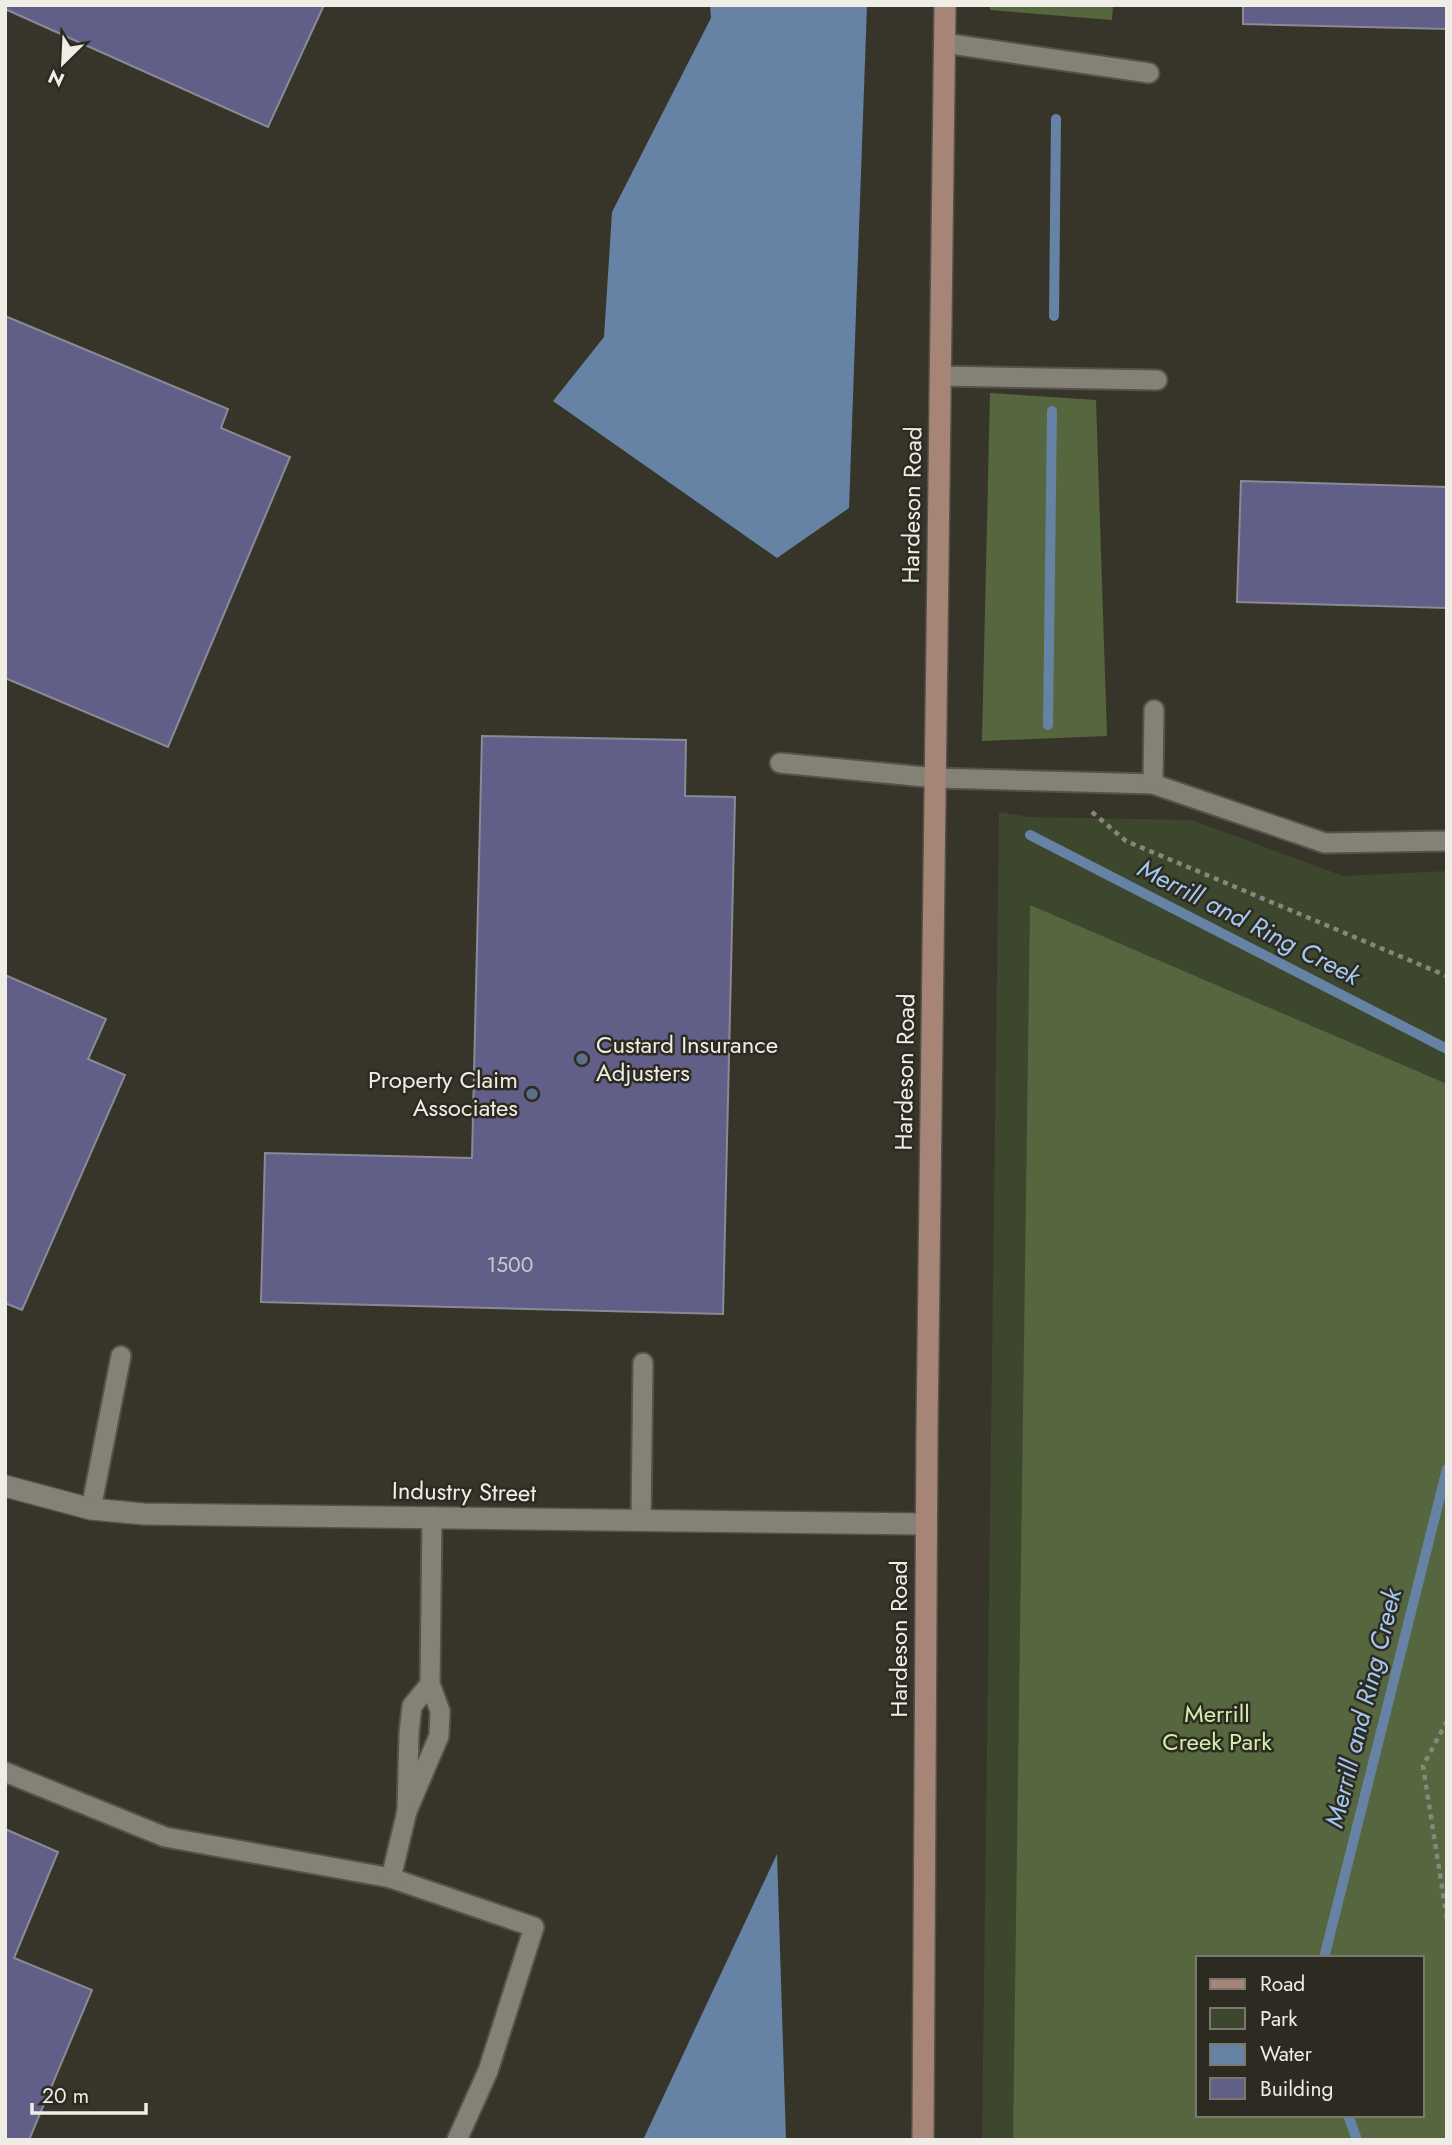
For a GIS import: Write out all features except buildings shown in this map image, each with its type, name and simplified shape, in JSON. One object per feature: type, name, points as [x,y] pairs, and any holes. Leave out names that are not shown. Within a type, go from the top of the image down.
[{"type":"street","name":"Hardeson Road","points":[[923,2140],[926,1524],[945,5]]},
{"type":"street","name":"Industry Street","points":[[5,1486],[91,1509],[144,1514],[926,1524]]},
{"type":"lane","points":[[944,43],[1149,73]]},
{"type":"lane","points":[[940,376],[1157,380]]},
{"type":"lane","points":[[1153,784],[1154,710]]},
{"type":"lane","points":[[780,764],[936,778],[1153,784],[1325,843],[1447,841]]},
{"type":"lane","points":[[91,1509],[121,1356]]},
{"type":"lane","points":[[641,1520],[643,1363]]},
{"type":"lane","points":[[391,1878],[407,1811],[439,1735],[440,1711],[430,1685],[432,1517]]},
{"type":"lane","points":[[407,1811],[412,1706],[430,1685]]},
{"type":"lane","points":[[5,1772],[165,1836],[391,1878],[534,1927],[488,2071],[457,2140]]},
{"type":"path","points":[[1056,782],[1126,841],[1447,976]]},
{"type":"path","points":[[1447,1721],[1423,1766],[1447,1919]]},
{"type":"green space","points":[[990,5],[1113,5],[1112,20],[990,10]]},
{"type":"green space","points":[[990,393],[1096,400],[1107,736],[982,741]]},
{"type":"green space","name":"Merrill Creek Park","points":[[999,812],[1029,817],[1192,820],[1343,876],[1447,871],[1447,2140],[982,2140]]},
{"type":"green space","name":"Merrill Creek Park","points":[[1030,905],[1447,1084],[1445,2140],[1013,2140]]},
{"type":"water","points":[[710,5],[867,5],[849,508],[777,558],[553,401],[604,337],[612,212],[711,18]]},
{"type":"water","points":[[777,1854],[786,2140],[643,2140]]},
{"type":"waterway","name":"Merrill and Ring Creek","points":[[1054,316],[1056,119]]},
{"type":"waterway","name":"Merrill and Ring Creek","points":[[1048,725],[1052,411]]},
{"type":"waterway","name":"Merrill and Ring Creek","points":[[1030,835],[1447,1049]]},
{"type":"waterway","name":"Merrill and Ring Creek","points":[[1325,1956],[1447,1469]]},
{"type":"waterway","name":"Merrill and Ring Creek","points":[[1349,2117],[1357,2140]]},
{"type":"place","name":"Custard Insurance Adjusters","points":[[582,1059]]},
{"type":"place","name":"Property Claim Associates","points":[[532,1094]]}]
